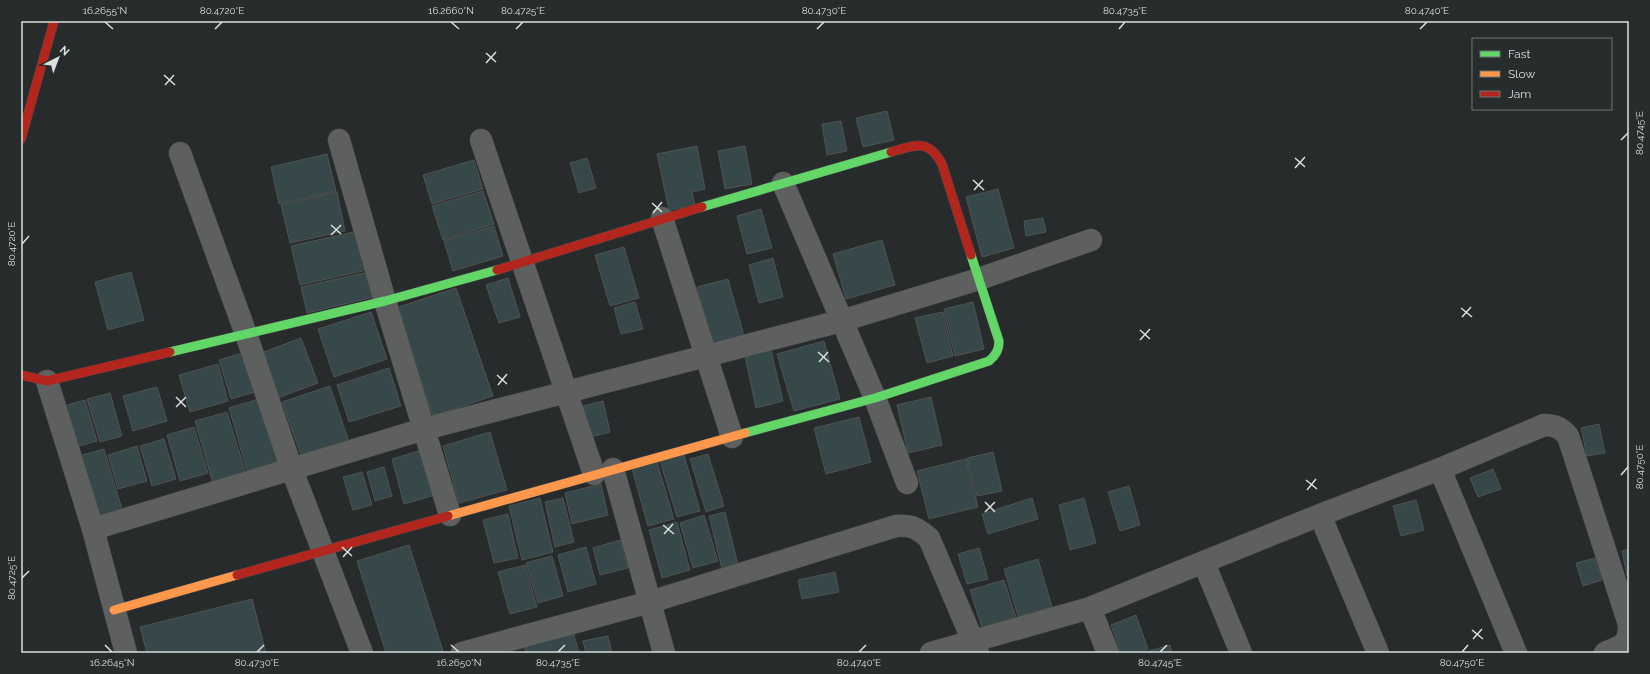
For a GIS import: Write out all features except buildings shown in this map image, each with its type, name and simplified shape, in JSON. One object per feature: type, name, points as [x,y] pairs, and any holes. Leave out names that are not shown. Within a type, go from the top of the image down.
[{"type":"street","points":[[21,139],[54,21]]},
{"type":"street","points":[[339,140],[385,301],[450,514]]},
{"type":"street","points":[[481,140],[566,392],[604,471],[650,602],[664,653]]},
{"type":"street","points":[[21,375],[47,381],[385,301],[524,264],[662,218],[916,145],[924,145],[931,148],[938,155],[942,164],[999,341],[1000,349],[998,354],[989,361],[875,398],[604,471],[114,610]]},
{"type":"street","points":[[180,153],[246,334],[292,470],[362,653]]},
{"type":"street","points":[[783,183],[875,398],[907,483]]},
{"type":"street","points":[[662,218],[732,437]]},
{"type":"street","points":[[92,530],[424,429],[841,321],[979,279],[1091,240]]},
{"type":"street","points":[[47,381],[92,530],[126,653]]},
{"type":"street","points":[[931,653],[976,647],[1090,608],[1320,515],[1440,469],[1544,425],[1552,425],[1562,429],[1568,436],[1629,624],[1628,639],[1625,644],[1605,653]]},
{"type":"street","points":[[1440,469],[1516,653]]},
{"type":"street","points":[[1320,515],[1378,653]]},
{"type":"street","points":[[462,653],[650,602],[896,526],[909,525],[919,529],[929,538],[976,647]]},
{"type":"street","points":[[1204,563],[1241,653]]},
{"type":"street","points":[[1090,608],[1108,653]]},
{"type":"traffic: fast","points":[[702,207],[891,152]]},
{"type":"traffic: fast","points":[[745,433],[875,398],[989,361],[997,352],[999,341],[971,255]]},
{"type":"traffic: fast","points":[[170,352],[385,301],[497,270]]},
{"type":"traffic: slow","points":[[448,516],[745,433]]},
{"type":"traffic: slow","points":[[114,610],[237,575]]},
{"type":"traffic: jam","points":[[21,139],[54,21]]},
{"type":"traffic: jam","points":[[891,152],[907,147],[920,146],[932,150],[937,156],[942,164],[971,255]]},
{"type":"traffic: jam","points":[[497,270],[702,207]]},
{"type":"traffic: jam","points":[[21,375],[47,381],[170,352]]},
{"type":"traffic: jam","points":[[237,575],[448,516]]}]
